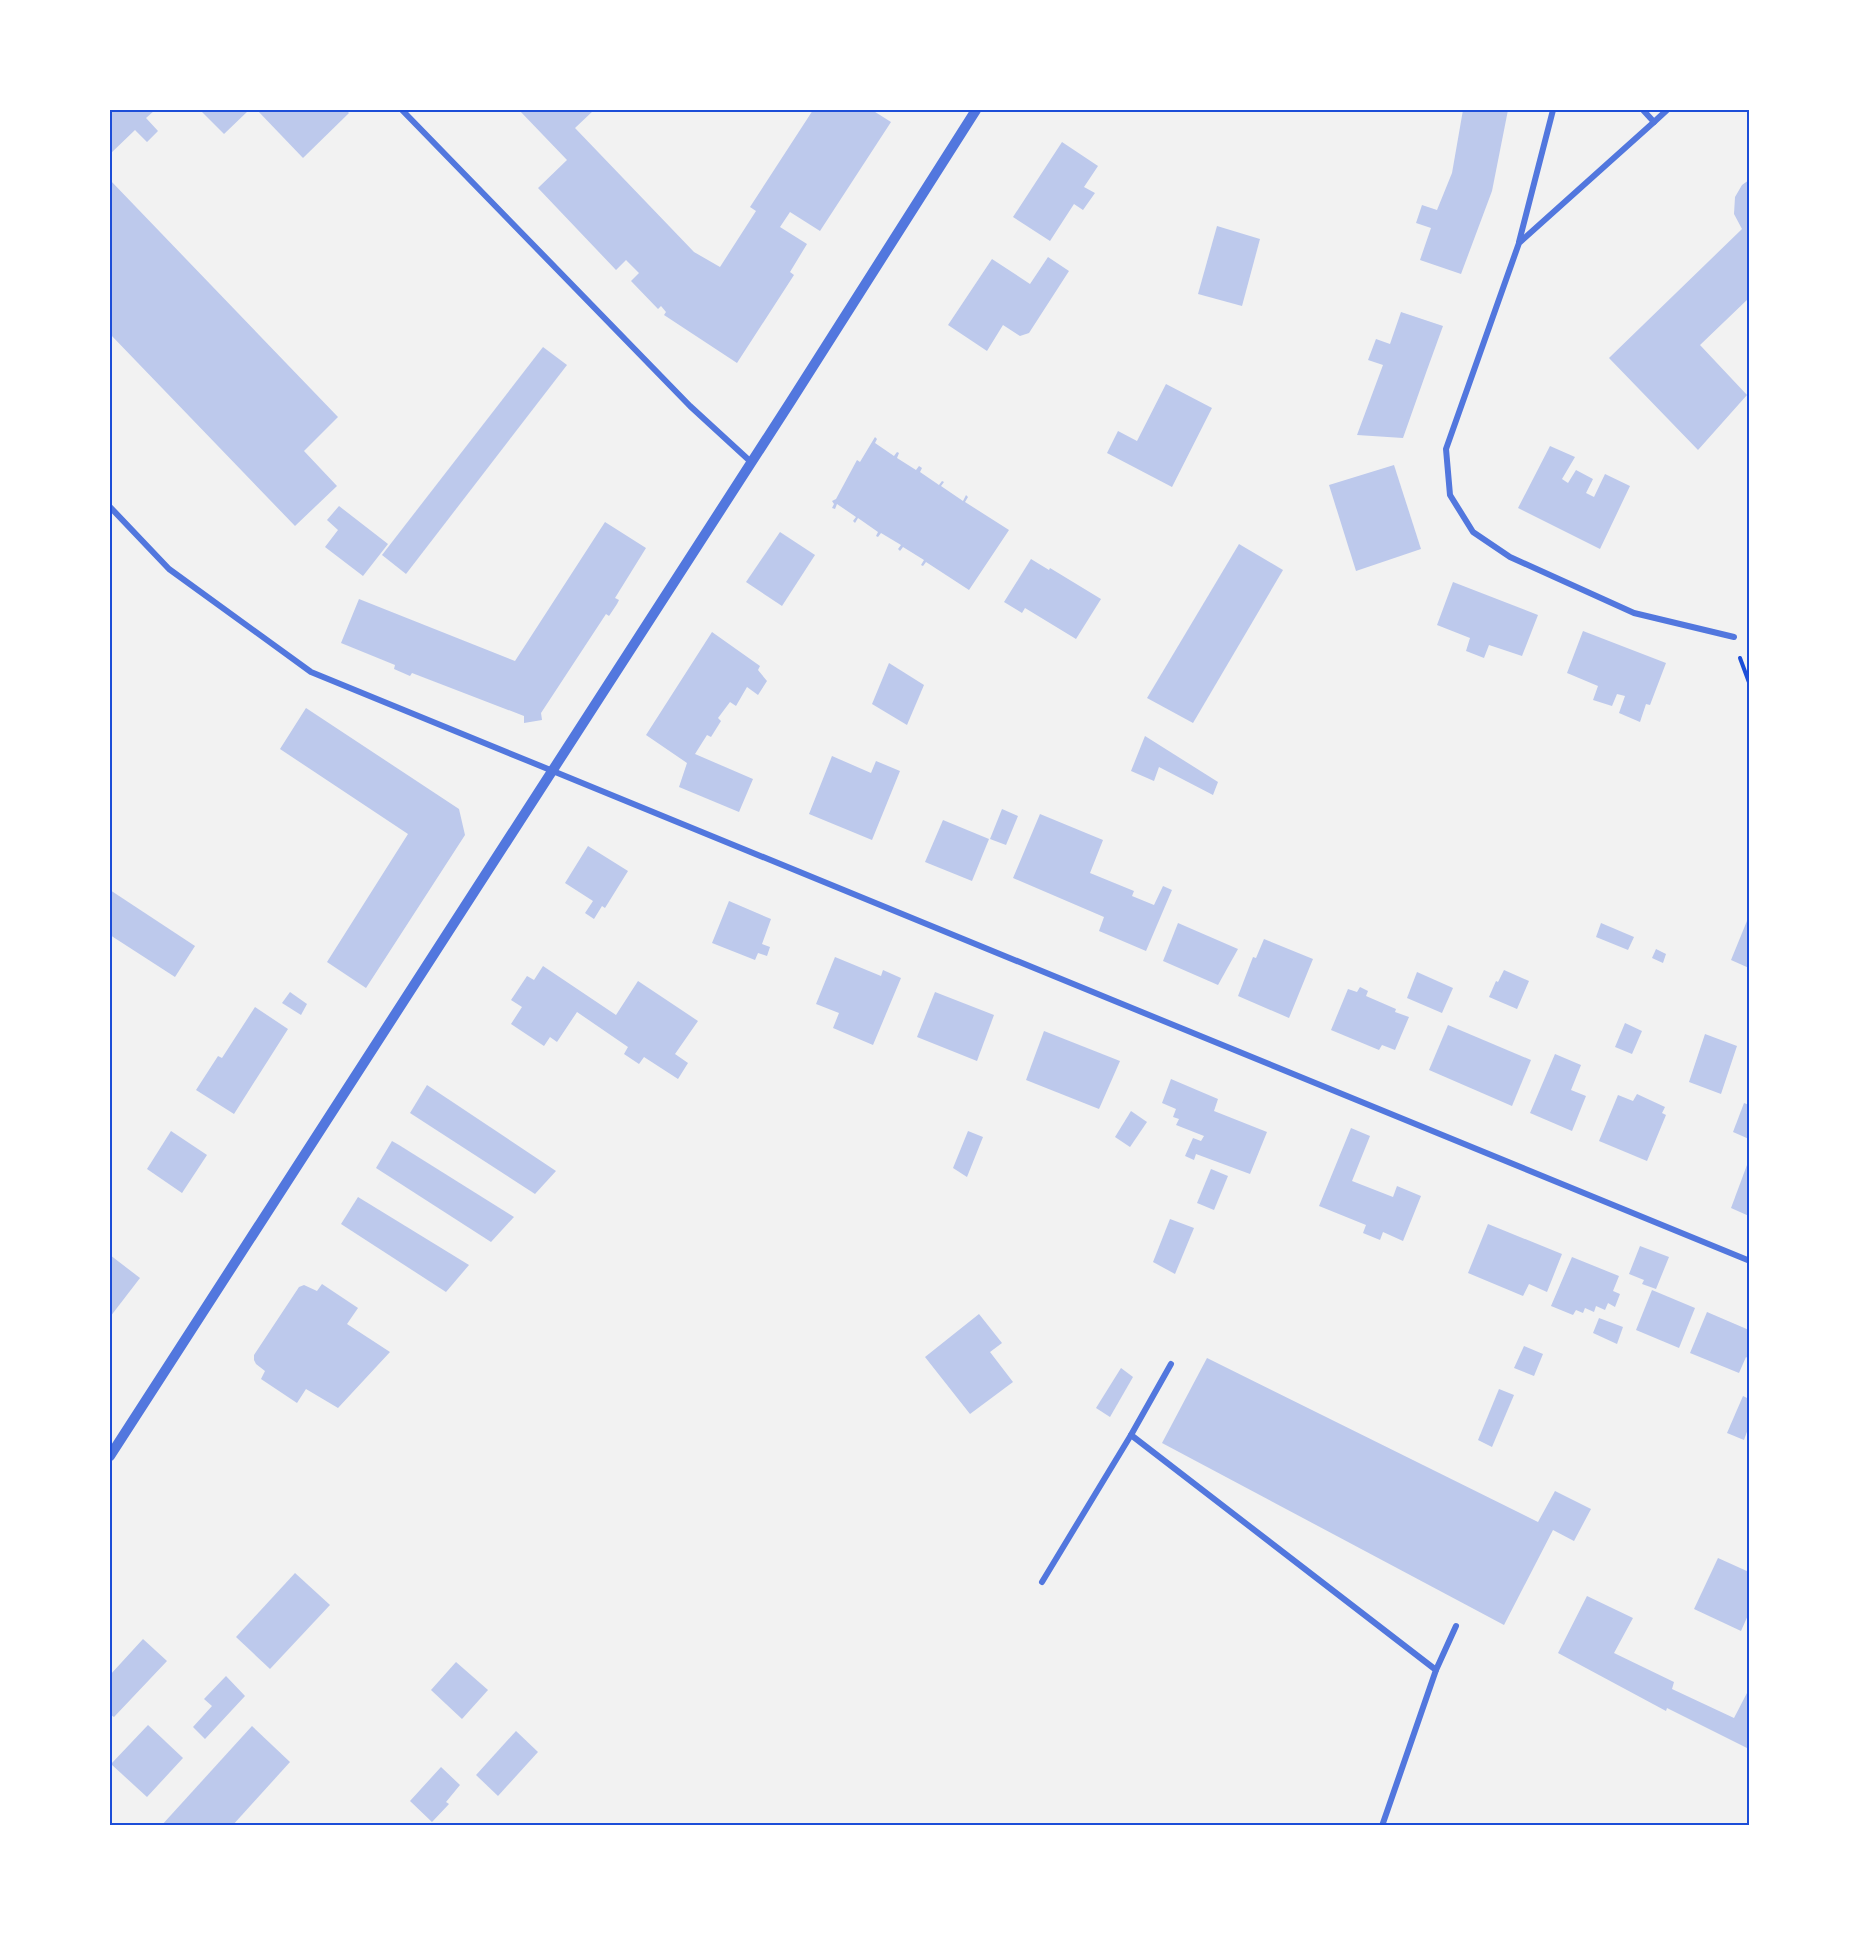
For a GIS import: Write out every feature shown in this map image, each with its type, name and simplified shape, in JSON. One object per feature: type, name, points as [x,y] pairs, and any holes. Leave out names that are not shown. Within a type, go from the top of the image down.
[{"type":"street","points":[[402,110],[690,406],[751,462]]},
{"type":"street","points":[[110,1456],[976,110]]},
{"type":"street","points":[[1553,110],[1519,243],[1446,449],[1450,495],[1473,532],[1510,557],[1634,613],[1734,638]]},
{"type":"street","points":[[1643,110],[1654,122]]},
{"type":"street","points":[[1519,243],[1667,110]]},
{"type":"street","points":[[110,507],[169,569],[310,672],[1749,1261]]},
{"type":"street","points":[[1042,1582],[1131,1436],[1171,1364]]},
{"type":"street","points":[[1131,1436],[1436,1670]]},
{"type":"street","points":[[1382,1826],[1436,1670],[1456,1626]]},
{"type":"building","points":[[110,110],[155,110],[146,118],[158,131],[147,142],[135,130],[110,154]]},
{"type":"building","points":[[200,110],[249,110],[224,134]]},
{"type":"building","points":[[257,110],[346,110],[349,113],[303,158]]},
{"type":"building","points":[[519,110],[594,110],[575,128],[694,252],[720,267],[756,211],[750,207],[813,110],[872,110],[891,122],[820,231],[790,212],[780,227],[807,244],[790,272],[794,275],[737,363],[664,315],[666,312],[661,306],[658,309],[631,281],[639,273],[626,260],[616,270],[538,188],[567,160]]},
{"type":"building","points":[[1463,110],[1508,110],[1492,191],[1461,274],[1420,260],[1431,228],[1416,223],[1422,205],[1437,210],[1452,173]]},
{"type":"building","points":[[1062,142],[1098,166],[1084,187],[1095,193],[1083,210],[1074,204],[1050,241],[1013,217]]},
{"type":"building","points":[[110,180],[338,417],[304,451],[337,486],[295,526],[110,334]]},
{"type":"building","points":[[1749,180],[1749,298],[1700,345],[1747,395],[1698,450],[1609,358],[1742,229],[1734,214],[1735,197],[1742,185]]},
{"type":"building","points":[[1217,226],[1260,239],[1242,306],[1198,294]]},
{"type":"building","points":[[1048,257],[1069,271],[1029,333],[1020,336],[1003,325],[987,351],[948,325],[992,259],[1030,284]]},
{"type":"building","points":[[1401,312],[1443,326],[1403,438],[1357,435],[1383,365],[1368,360],[1376,339],[1390,344]]},
{"type":"building","points":[[543,347],[567,365],[406,574],[382,555]]},
{"type":"building","points":[[1166,384],[1212,408],[1172,487],[1107,453],[1118,431],[1137,441]]},
{"type":"building","points":[[875,437],[877,439],[875,443],[894,456],[897,452],[899,453],[897,458],[916,470],[919,466],[922,468],[920,472],[939,485],[942,481],[944,482],[941,486],[963,501],[966,495],[968,497],[965,502],[1009,530],[969,590],[926,562],[923,566],[921,565],[924,560],[903,547],[900,551],[898,549],[901,545],[881,533],[878,537],[876,536],[878,532],[858,518],[855,523],[853,521],[856,517],[837,504],[835,509],[832,508],[834,504],[832,501],[836,499],[857,460],[860,462]]},
{"type":"building","points":[[1550,446],[1575,457],[1562,479],[1568,483],[1576,470],[1593,479],[1586,493],[1594,497],[1605,474],[1630,486],[1600,549],[1518,508]]},
{"type":"building","points":[[1394,465],[1421,549],[1356,571],[1329,485]]},
{"type":"building","points":[[339,506],[388,544],[363,576],[325,547],[338,530],[327,520]]},
{"type":"building","points":[[605,522],[646,548],[615,598],[619,600],[617,604],[609,616],[606,614],[541,713],[542,720],[524,723],[524,716],[412,673],[410,676],[394,669],[395,665],[341,643],[359,599],[515,661]]},
{"type":"building","points":[[780,532],[815,555],[782,606],[746,582]]},
{"type":"building","points":[[1239,544],[1283,570],[1193,723],[1147,698]]},
{"type":"building","points":[[1031,559],[1101,599],[1076,639],[1025,608],[1022,613],[1004,602]]},
{"type":"building","points":[[1453,582],[1538,615],[1522,656],[1489,645],[1484,658],[1466,651],[1470,638],[1437,625]]},
{"type":"building","points":[[1583,631],[1666,663],[1650,705],[1646,704],[1640,722],[1619,713],[1625,696],[1617,694],[1612,706],[1593,700],[1598,686],[1567,673]]},
{"type":"building","points":[[712,632],[760,666],[758,670],[767,681],[758,695],[747,687],[736,706],[730,702],[718,718],[721,721],[711,737],[707,735],[695,754],[753,779],[739,812],[679,787],[687,763],[646,735]]},
{"type":"building","points":[[889,663],[924,685],[907,725],[872,704]]},
{"type":"building","points":[[306,708],[459,809],[465,835],[366,988],[327,962],[408,834],[280,749]]},
{"type":"building","points":[[1145,736],[1218,782],[1213,795],[1159,767],[1154,781],[1131,771]]},
{"type":"building","points":[[832,756],[871,773],[876,761],[900,771],[872,840],[809,814]]},
{"type":"building","points":[[1002,809],[1018,816],[1006,845],[990,839]]},
{"type":"building","points":[[1040,814],[1103,840],[1090,873],[1134,891],[1132,896],[1154,905],[1163,886],[1172,890],[1146,951],[1099,931],[1104,917],[1013,878]]},
{"type":"building","points":[[943,820],[989,839],[972,881],[925,862]]},
{"type":"building","points":[[588,846],[628,871],[605,908],[602,906],[594,919],[585,913],[593,901],[565,883]]},
{"type":"building","points":[[110,890],[195,946],[175,977],[110,935]]},
{"type":"building","points":[[729,901],[771,919],[762,944],[770,947],[767,956],[758,953],[755,960],[712,943]]},
{"type":"building","points":[[1749,916],[1749,968],[1731,960]]},
{"type":"building","points":[[1178,923],[1238,949],[1218,985],[1163,961]]},
{"type":"building","points":[[1601,923],[1634,937],[1628,950],[1596,937]]},
{"type":"building","points":[[1264,939],[1313,959],[1289,1018],[1238,996],[1253,957],[1256,958]]},
{"type":"building","points":[[1656,949],[1666,954],[1663,963],[1652,958]]},
{"type":"building","points":[[835,957],[881,976],[883,970],[901,978],[873,1045],[833,1028],[839,1013],[816,1004]]},
{"type":"building","points":[[543,966],[616,1015],[638,981],[698,1021],[675,1054],[688,1063],[678,1079],[644,1057],[639,1064],[624,1054],[628,1047],[577,1012],[557,1042],[550,1037],[544,1046],[511,1024],[522,1007],[511,1000],[527,976],[534,980]]},
{"type":"building","points":[[1504,970],[1529,981],[1517,1009],[1489,997]]},
{"type":"building","points":[[1417,972],[1453,988],[1442,1013],[1407,998]]},
{"type":"building","points":[[1360,987],[1368,991],[1366,996],[1409,1017],[1395,1050],[1382,1045],[1379,1050],[1331,1030],[1348,989],[1357,992]]},
{"type":"building","points":[[290,992],[307,1004],[301,1015],[282,1003]]},
{"type":"building","points":[[935,992],[994,1015],[977,1061],[917,1037]]},
{"type":"building","points":[[255,1007],[288,1029],[234,1114],[196,1090],[218,1056],[222,1058]]},
{"type":"building","points":[[1625,1023],[1642,1031],[1632,1054],[1615,1047]]},
{"type":"building","points":[[1448,1025],[1531,1060],[1512,1106],[1429,1070]]},
{"type":"building","points":[[1044,1031],[1120,1061],[1099,1109],[1026,1080]]},
{"type":"building","points":[[1705,1034],[1737,1046],[1721,1094],[1689,1082]]},
{"type":"building","points":[[1555,1054],[1581,1065],[1571,1090],[1586,1096],[1572,1131],[1530,1113]]},
{"type":"building","points":[[1171,1079],[1218,1099],[1214,1111],[1267,1132],[1250,1174],[1196,1154],[1194,1160],[1185,1156],[1193,1138],[1201,1141],[1204,1136],[1176,1125],[1179,1119],[1173,1117],[1176,1109],[1162,1103]]},
{"type":"building","points":[[427,1085],[556,1171],[535,1194],[410,1113]]},
{"type":"building","points":[[1637,1094],[1665,1107],[1662,1113],[1666,1115],[1647,1161],[1599,1141],[1618,1095],[1633,1101]]},
{"type":"building","points":[[1744,1103],[1749,1105],[1749,1139],[1733,1132]]},
{"type":"building","points":[[1131,1111],[1147,1122],[1130,1147],[1115,1137]]},
{"type":"building","points":[[1351,1128],[1370,1136],[1352,1181],[1393,1197],[1397,1186],[1421,1196],[1403,1241],[1383,1232],[1380,1240],[1363,1233],[1366,1225],[1319,1206]]},
{"type":"building","points":[[171,1131],[207,1155],[182,1193],[147,1169]]},
{"type":"building","points":[[968,1131],[983,1137],[967,1177],[953,1168]]},
{"type":"building","points":[[392,1141],[514,1217],[491,1242],[376,1168]]},
{"type":"building","points":[[1747,1165],[1749,1167],[1749,1216],[1731,1208]]},
{"type":"building","points":[[1211,1169],[1228,1176],[1214,1210],[1197,1203]]},
{"type":"building","points":[[358,1197],[469,1265],[446,1292],[341,1224]]},
{"type":"building","points":[[1170,1219],[1194,1228],[1175,1274],[1153,1262]]},
{"type":"building","points":[[1488,1224],[1562,1254],[1547,1292],[1529,1284],[1523,1296],[1468,1273]]},
{"type":"building","points":[[1640,1246],[1669,1257],[1656,1289],[1642,1284],[1644,1280],[1629,1274]]},
{"type":"building","points":[[110,1255],[140,1278],[110,1317]]},
{"type":"building","points":[[1572,1257],[1619,1276],[1613,1291],[1620,1294],[1615,1307],[1608,1303],[1605,1310],[1596,1306],[1594,1312],[1585,1308],[1583,1313],[1576,1310],[1573,1315],[1551,1306]]},
{"type":"building","points":[[322,1284],[358,1308],[347,1324],[390,1352],[338,1408],[306,1389],[297,1403],[261,1379],[265,1371],[254,1360],[254,1355],[299,1287],[304,1285],[317,1291]]},
{"type":"building","points":[[1652,1290],[1695,1308],[1679,1348],[1636,1330]]},
{"type":"building","points":[[1707,1312],[1749,1330],[1749,1359],[1746,1357],[1739,1373],[1690,1353]]},
{"type":"building","points":[[979,1314],[1002,1343],[990,1352],[1013,1382],[970,1414],[925,1357]]},
{"type":"building","points":[[1599,1318],[1623,1327],[1617,1344],[1593,1333]]},
{"type":"building","points":[[1524,1346],[1543,1354],[1534,1376],[1514,1368]]},
{"type":"building","points":[[1207,1358],[1538,1522],[1555,1491],[1591,1509],[1574,1541],[1553,1530],[1504,1625],[1162,1443]]},
{"type":"building","points":[[1121,1368],[1133,1377],[1110,1417],[1096,1408]]},
{"type":"building","points":[[1499,1389],[1514,1395],[1492,1447],[1478,1440]]},
{"type":"building","points":[[1743,1396],[1749,1399],[1749,1426],[1744,1440],[1727,1433]]},
{"type":"building","points":[[1718,1558],[1749,1572],[1749,1613],[1741,1631],[1694,1609]]},
{"type":"building","points":[[295,1573],[330,1605],[270,1669],[236,1637]]},
{"type":"building","points":[[1587,1596],[1633,1618],[1614,1653],[1674,1682],[1672,1689],[1734,1718],[1747,1693],[1749,1694],[1749,1749],[1667,1708],[1666,1711],[1558,1653]]},
{"type":"building","points":[[143,1639],[167,1661],[114,1717],[111,1715],[110,1717],[110,1675]]},
{"type":"building","points":[[456,1662],[488,1690],[462,1719],[431,1690]]},
{"type":"building","points":[[226,1676],[245,1696],[205,1739],[193,1727],[212,1706],[204,1699]]},
{"type":"building","points":[[148,1725],[183,1758],[147,1797],[111,1764]]},
{"type":"building","points":[[252,1726],[290,1762],[232,1826],[161,1826]]},
{"type":"building","points":[[516,1731],[538,1752],[498,1796],[476,1775]]},
{"type":"building","points":[[441,1767],[460,1785],[446,1802],[449,1804],[432,1822],[410,1801]]}]
